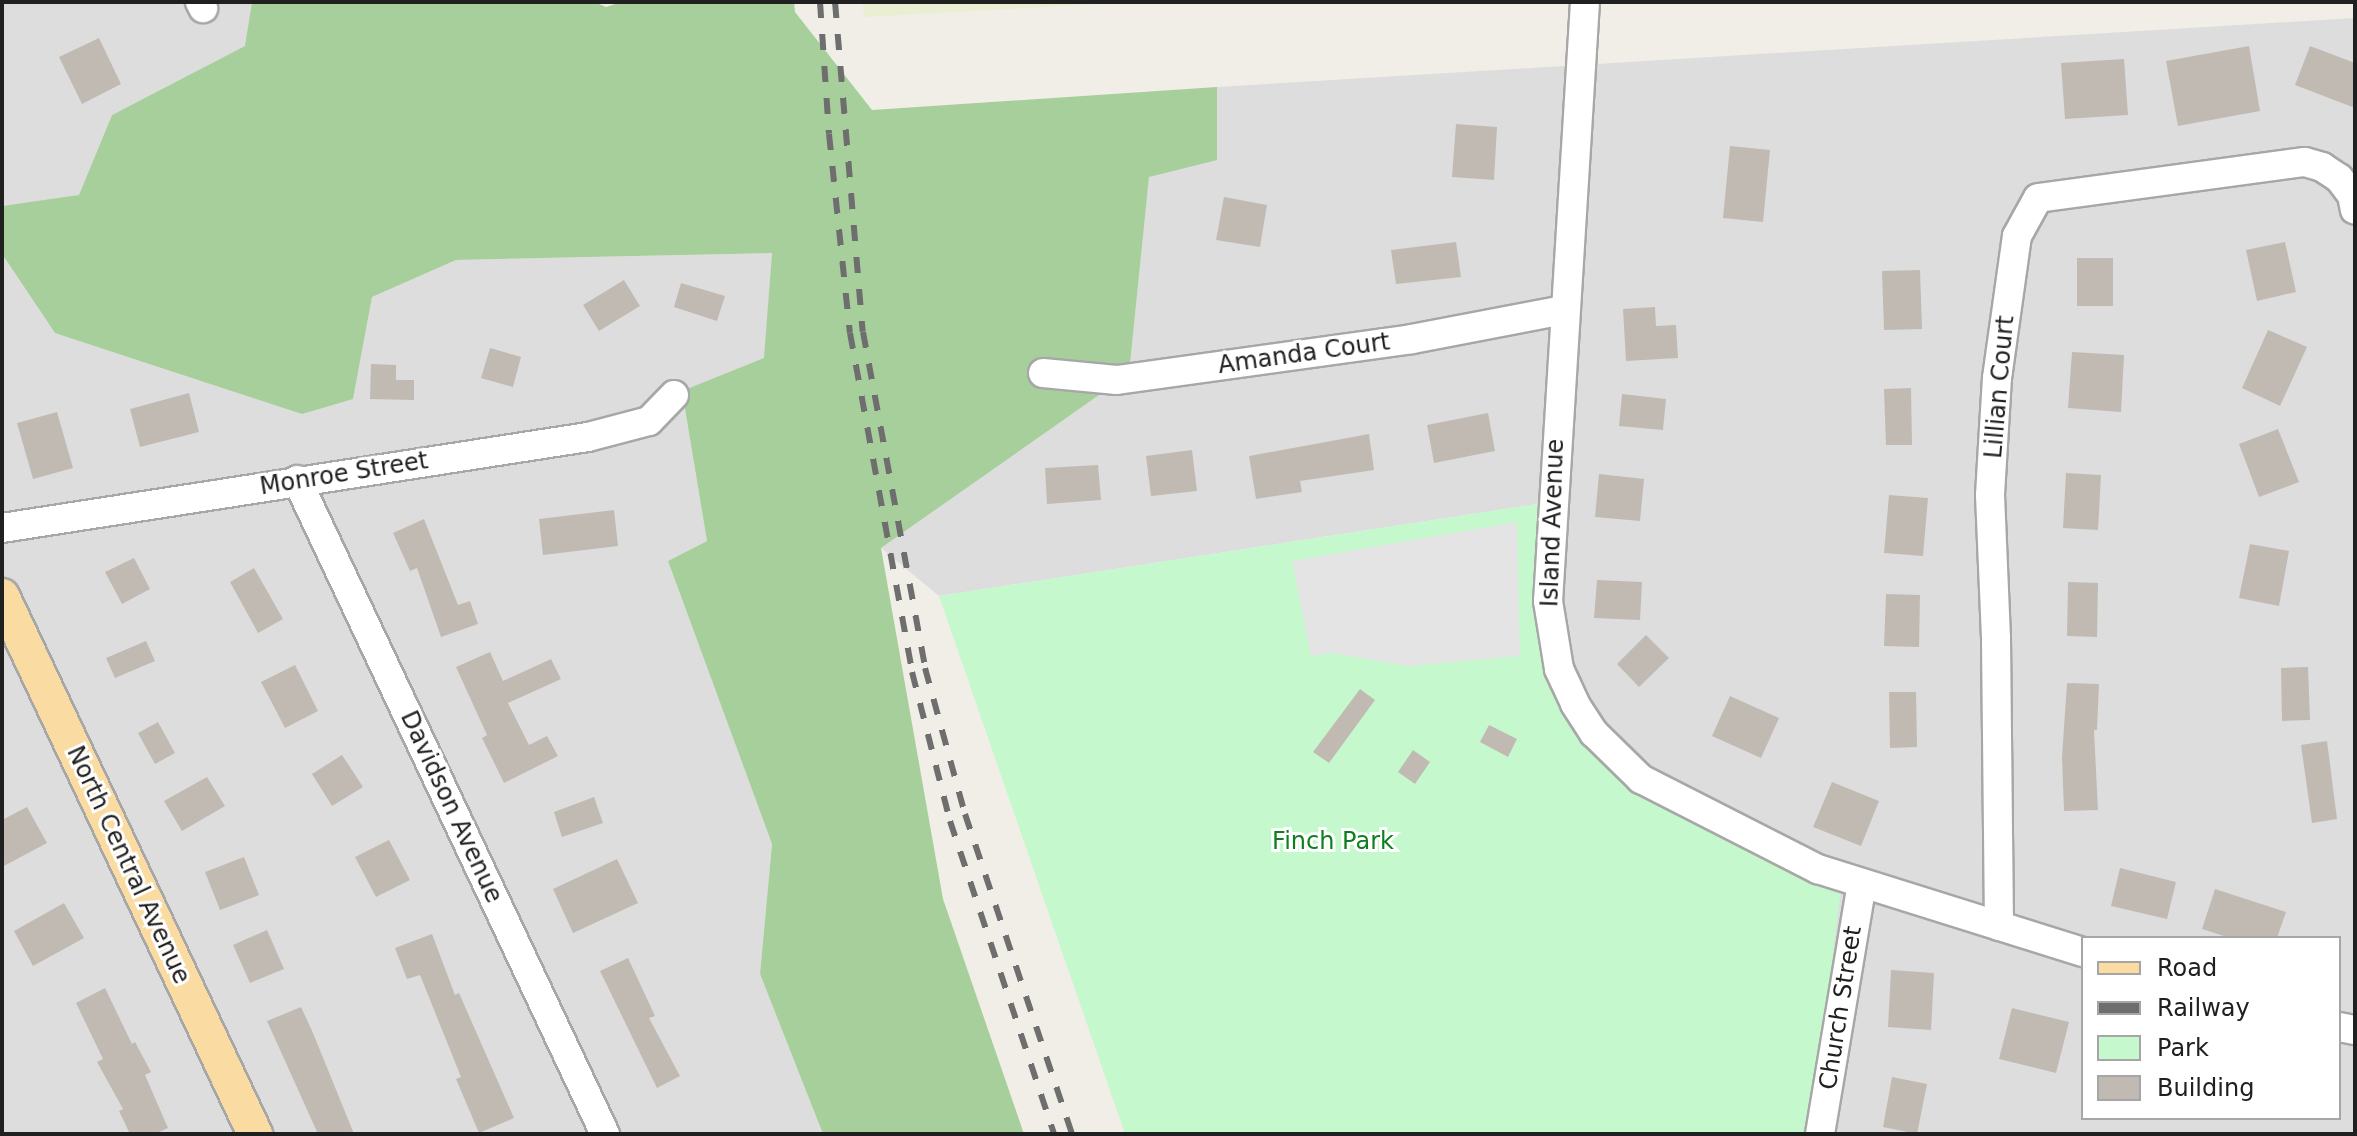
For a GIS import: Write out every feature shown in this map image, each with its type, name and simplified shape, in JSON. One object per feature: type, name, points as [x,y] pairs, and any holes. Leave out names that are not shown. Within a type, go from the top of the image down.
[{"type":"main road","name":"North Central Avenue","points":[[2,596],[255,1134]]},
{"type":"street","name":"Island Avenue","points":[[1585,2],[1548,601],[1559,669],[1575,704],[1594,733],[1641,779],[1818,869],[2081,951]]},
{"type":"street","name":"Lillian Court","points":[[1999,926],[1996,638],[1990,495],[1997,378],[2017,236],[2038,198],[2305,162],[2322,167],[2339,178],[2352,195],[2355,210]]},
{"type":"street","name":"Amanda Court","points":[[1043,373],[1117,380],[1412,339],[1564,310]]},
{"type":"street","name":"Monroe Street","points":[[2,528],[588,437],[649,421],[674,395]]},
{"type":"street","name":"Davidson Avenue","points":[[297,480],[605,1134]]},
{"type":"street","name":"Church Street","points":[[1820,1134],[1862,883]]},
{"type":"shaded area","points":[[2,2],[252,2],[246,46],[112,115],[79,196],[2,206]]},
{"type":"shaded area","points":[[2355,18],[2355,1134],[1811,1134],[1611,747],[1546,609],[1544,503],[939,596],[881,548],[1129,374],[1149,176],[1217,159],[1217,87]]},
{"type":"shaded area","points":[[772,253],[765,358],[682,392],[707,541],[668,561],[772,844],[760,974],[823,1134],[2,1134],[2,254],[55,333],[353,399],[372,297],[456,260]]},
{"type":"shaded area","points":[[1517,522],[1520,656],[1408,666],[1332,653],[1311,656],[1292,561]]},
{"type":"green space","points":[[252,2],[595,2],[606,7],[622,2],[794,2],[795,12],[872,110],[1217,87],[1217,160],[1149,177],[1129,374],[881,548],[943,899],[1024,1134],[823,1134],[760,974],[772,844],[668,561],[707,541],[682,391],[764,358],[772,253],[456,260],[372,297],[353,399],[302,414],[55,333],[2,254],[2,206],[79,195],[112,115],[245,46]]},
{"type":"green space","points":[[863,2],[1136,2],[864,17]]},
{"type":"green space","name":"Finch Park","points":[[1544,503],[1546,609],[1611,747],[1842,881],[1811,1134],[1125,1134],[939,596]]},
{"type":"building","points":[[99,38],[121,84],[82,104],[59,57]]},
{"type":"building","points":[[2249,46],[2260,111],[2178,126],[2166,61]]},
{"type":"building","points":[[2310,46],[2355,63],[2355,108],[2295,85]]},
{"type":"building","points":[[2124,59],[2128,115],[2065,119],[2061,63]]},
{"type":"building","points":[[1456,124],[1497,127],[1494,180],[1452,177]]},
{"type":"building","points":[[1730,146],[1770,150],[1763,222],[1723,218]]},
{"type":"building","points":[[1224,197],[1267,205],[1260,247],[1216,240]]},
{"type":"building","points":[[1456,242],[1461,277],[1396,284],[1391,250]]},
{"type":"building","points":[[2285,242],[2296,292],[2257,301],[2246,250]]},
{"type":"building","points":[[2077,258],[2113,258],[2113,306],[2077,306]]},
{"type":"building","points":[[1920,270],[1922,329],[1884,330],[1882,271]]},
{"type":"building","points":[[624,280],[640,306],[599,331],[583,305]]},
{"type":"building","points":[[681,283],[725,296],[717,321],[674,307]]},
{"type":"building","points":[[1655,307],[1656,326],[1676,325],[1678,358],[1626,361],[1623,309]]},
{"type":"building","points":[[2268,330],[2307,347],[2280,406],[2242,388]]},
{"type":"building","points":[[490,348],[521,357],[513,387],[481,378]]},
{"type":"building","points":[[2072,352],[2124,355],[2121,412],[2068,408]]},
{"type":"building","points":[[371,364],[396,365],[396,380],[414,380],[414,400],[370,399]]},
{"type":"building","points":[[1911,388],[1912,445],[1886,445],[1884,389]]},
{"type":"building","points":[[189,393],[199,432],[140,447],[130,409]]},
{"type":"building","points":[[1622,394],[1666,399],[1663,430],[1619,426]]},
{"type":"building","points":[[57,412],[73,468],[33,479],[17,423]]},
{"type":"building","points":[[1488,413],[1495,451],[1434,463],[1427,425]]},
{"type":"building","points":[[2278,429],[2299,482],[2259,497],[2239,444]]},
{"type":"building","points":[[1369,434],[1374,470],[1300,481],[1302,492],[1256,499],[1249,456]]},
{"type":"building","points":[[1192,450],[1197,491],[1151,496],[1146,456]]},
{"type":"building","points":[[1098,465],[1101,500],[1047,504],[1045,468]]},
{"type":"building","points":[[2066,473],[2101,475],[2098,530],[2063,528]]},
{"type":"building","points":[[1599,474],[1644,479],[1640,521],[1595,517]]},
{"type":"building","points":[[1889,495],[1928,498],[1923,556],[1884,553]]},
{"type":"building","points":[[614,510],[618,546],[543,555],[539,519]]},
{"type":"building","points":[[424,519],[458,605],[470,601],[478,624],[441,637],[417,568],[410,571],[393,533]]},
{"type":"building","points":[[2250,544],[2289,551],[2279,606],[2239,598]]},
{"type":"building","points":[[134,558],[150,589],[122,604],[105,572]]},
{"type":"building","points":[[254,568],[283,619],[258,633],[230,582]]},
{"type":"building","points":[[1597,580],[1642,582],[1640,620],[1594,618]]},
{"type":"building","points":[[2068,582],[2098,583],[2097,637],[2067,636]]},
{"type":"building","points":[[1886,594],[1920,595],[1919,647],[1884,646]]},
{"type":"building","points":[[1646,635],[1669,658],[1639,687],[1617,664]]},
{"type":"building","points":[[146,641],[155,661],[115,678],[106,658]]},
{"type":"building","points":[[490,652],[503,681],[551,659],[561,679],[508,703],[529,745],[547,736],[558,756],[504,783],[482,738],[487,735],[456,667]]},
{"type":"building","points":[[295,665],[318,711],[285,728],[261,682]]},
{"type":"building","points":[[2308,667],[2310,720],[2282,721],[2281,668]]},
{"type":"building","points":[[2067,683],[2099,684],[2097,730],[2094,730],[2098,810],[2064,811],[2062,757]]},
{"type":"building","points":[[1360,689],[1375,700],[1329,763],[1313,752]]},
{"type":"building","points":[[1889,692],[1916,692],[1917,747],[1890,748]]},
{"type":"building","points":[[1730,696],[1779,718],[1761,758],[1712,736]]},
{"type":"building","points":[[158,722],[175,753],[155,764],[138,733]]},
{"type":"building","points":[[1489,725],[1517,739],[1508,757],[1480,742]]},
{"type":"building","points":[[2327,741],[2337,819],[2312,823],[2301,745]]},
{"type":"building","points":[[1413,750],[1430,762],[1415,784],[1398,772]]},
{"type":"building","points":[[342,755],[363,787],[332,806],[312,774]]},
{"type":"building","points":[[207,777],[225,806],[182,831],[164,801]]},
{"type":"building","points":[[1832,782],[1879,801],[1861,846],[1813,827]]},
{"type":"building","points":[[594,797],[603,823],[562,837],[554,812]]},
{"type":"building","points":[[27,807],[47,843],[2,867],[2,820]]},
{"type":"building","points":[[389,840],[410,880],[376,897],[355,857]]},
{"type":"building","points":[[244,857],[259,895],[220,910],[205,872]]},
{"type":"building","points":[[617,859],[638,903],[573,933],[553,889]]},
{"type":"building","points":[[2120,868],[2176,882],[2167,919],[2111,906]]},
{"type":"building","points":[[2215,889],[2286,912],[2278,936],[2224,936],[2202,929]]},
{"type":"building","points":[[64,903],[84,938],[33,966],[14,931]]},
{"type":"building","points":[[267,930],[284,969],[250,983],[233,945]]},
{"type":"building","points":[[432,934],[455,995],[459,993],[514,1118],[479,1133],[456,1079],[461,1077],[420,975],[407,979],[395,948]]},
{"type":"building","points":[[628,958],[655,1016],[649,1018],[680,1076],[657,1088],[600,971]]},
{"type":"building","points":[[1891,970],[1934,973],[1931,1030],[1888,1027]]},
{"type":"building","points":[[105,988],[132,1044],[135,1042],[151,1072],[145,1075],[168,1128],[155,1134],[130,1134],[119,1111],[123,1109],[97,1062],[103,1059],[76,1003]]},
{"type":"building","points":[[301,1007],[354,1134],[318,1134],[267,1021]]},
{"type":"building","points":[[2012,1008],[2069,1022],[2056,1073],[1999,1059]]},
{"type":"building","points":[[1892,1077],[1927,1084],[1917,1134],[1883,1127]]},
{"type":"railway","points":[[820,2],[829,134],[850,333],[912,672],[950,821],[1054,1134]]},
{"type":"railway","points":[[835,2],[863,332],[925,668],[965,814],[1072,1134]]}]
